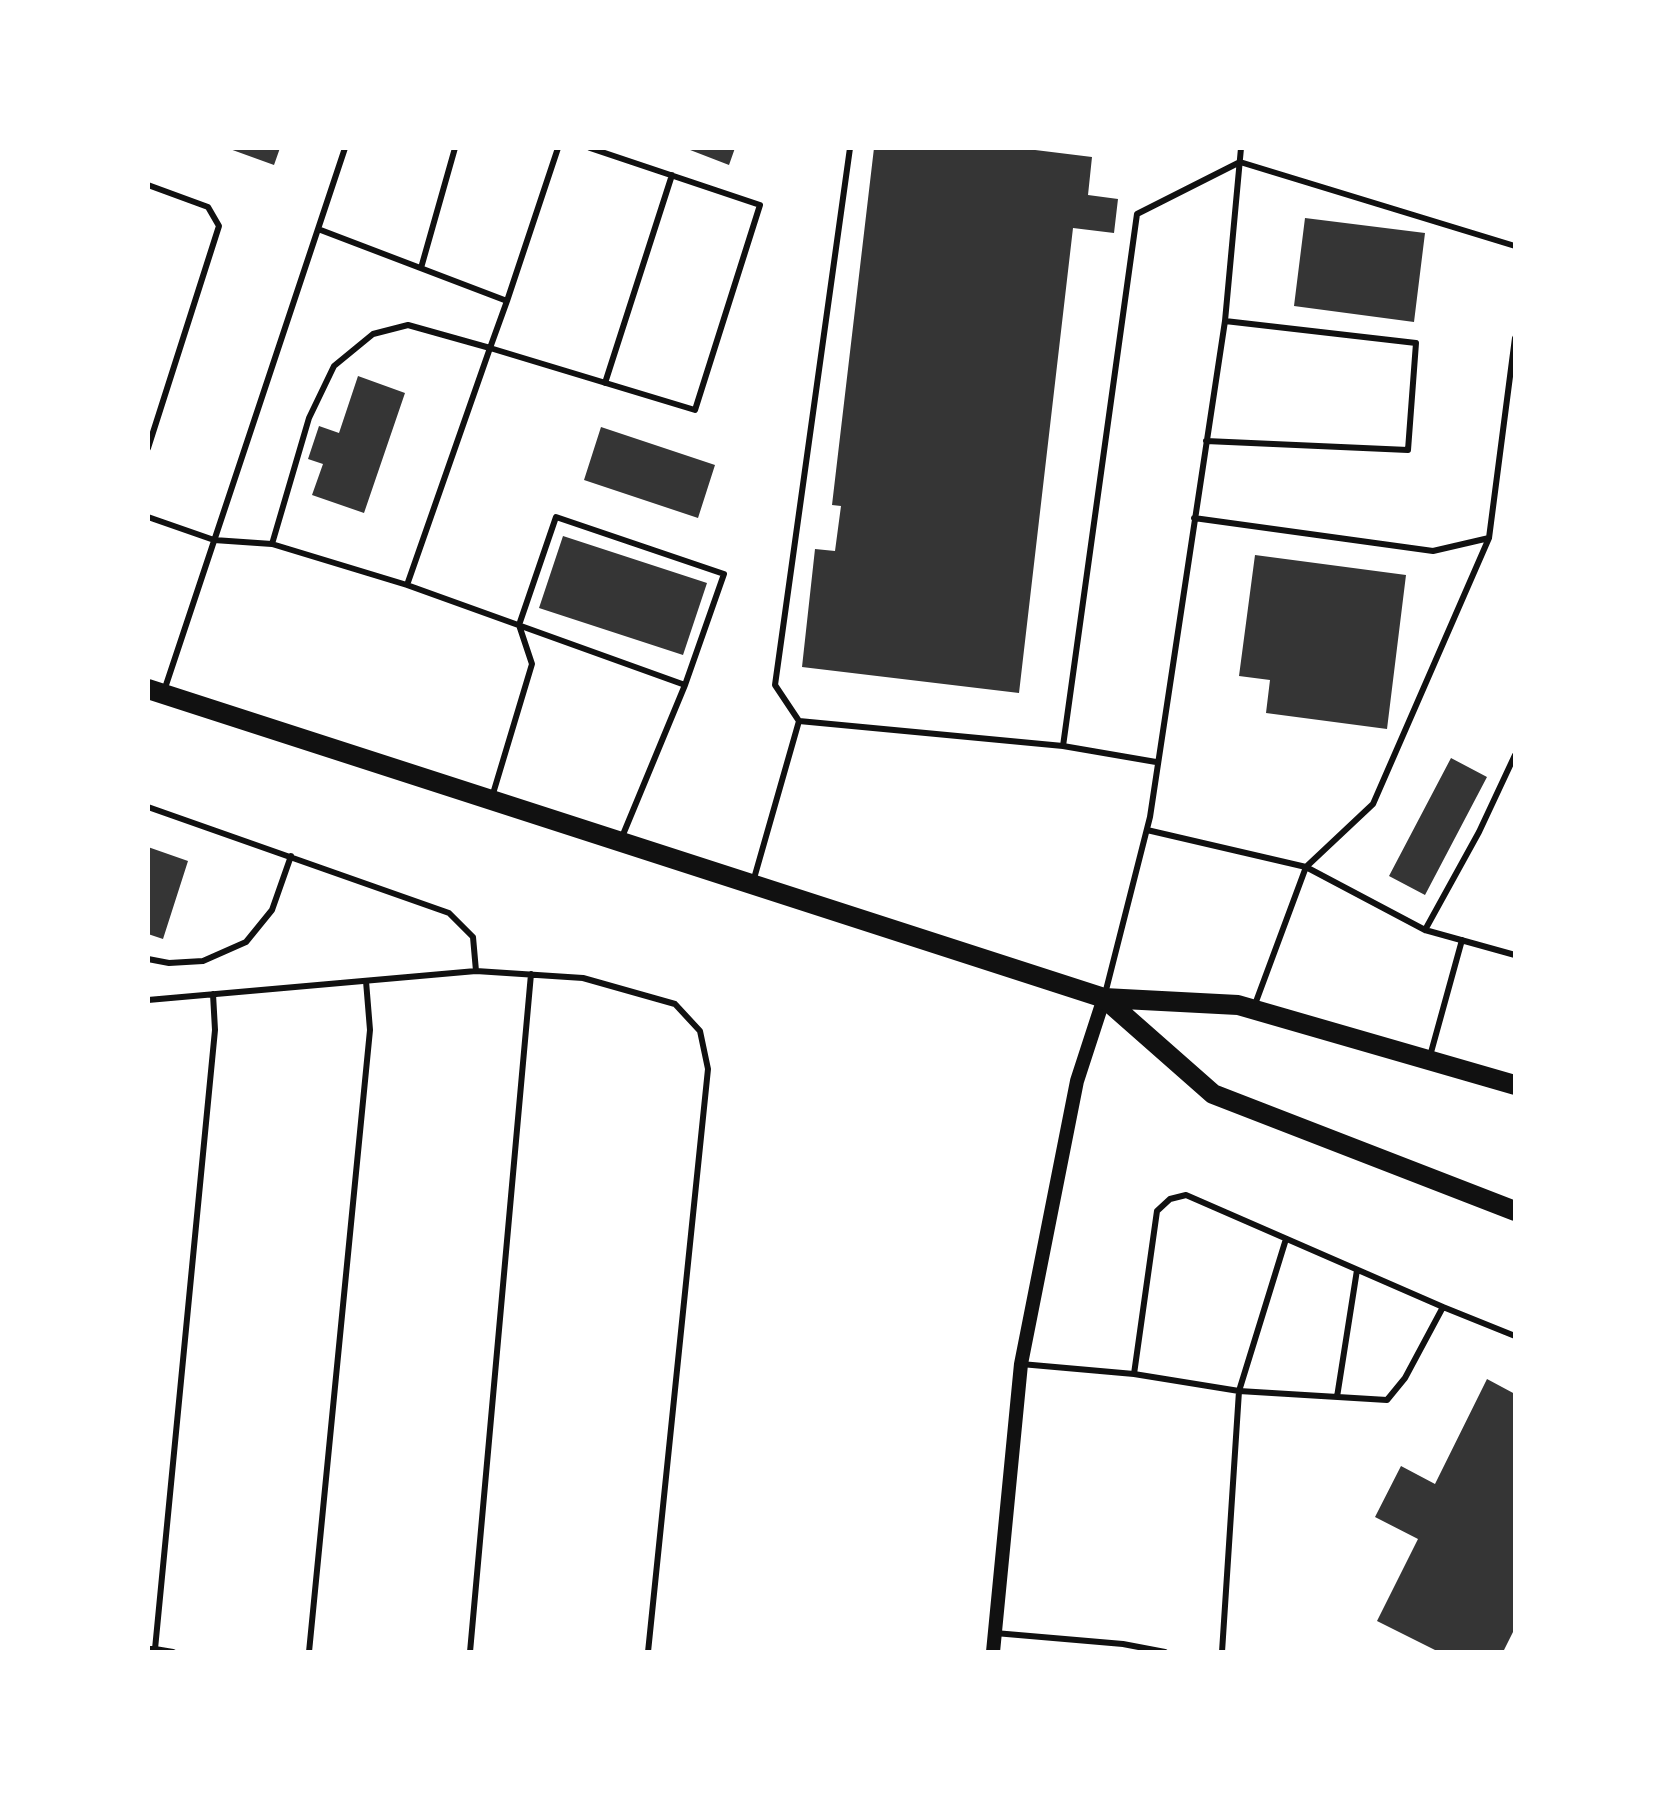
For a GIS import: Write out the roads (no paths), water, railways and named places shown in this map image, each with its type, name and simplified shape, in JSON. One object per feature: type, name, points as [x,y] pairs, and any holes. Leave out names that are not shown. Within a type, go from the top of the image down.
[{"type":"main road","points":[[155,692],[1104,998],[1238,1005],[1428,1063],[1515,1085]]},
{"type":"main road","points":[[1104,998],[1213,1094],[1515,1211]]},
{"type":"street","points":[[993,1652],[1021,1364],[1077,1081],[1104,998]]},
{"type":"lane","points":[[155,692],[214,540],[345,148]]},
{"type":"lane","points":[[421,268],[455,148]]},
{"type":"lane","points":[[407,585],[558,148]]},
{"type":"lane","points":[[272,544],[309,418],[334,366],[373,334],[408,325],[695,410],[760,205],[590,148]]},
{"type":"lane","points":[[752,884],[799,721],[775,685],[850,148]]},
{"type":"lane","points":[[1104,998],[1147,830],[1225,321],[1241,148]]},
{"type":"lane","points":[[1063,746],[1137,214],[1240,162],[1515,246]]},
{"type":"lane","points":[[605,383],[672,175]]},
{"type":"lane","points":[[148,185],[208,207],[219,226],[148,448]]},
{"type":"lane","points":[[318,229],[507,301]]},
{"type":"lane","points":[[1206,441],[1408,450],[1416,343],[1225,321]]},
{"type":"lane","points":[[1253,1010],[1306,867],[1373,804],[1489,538],[1512,388],[1515,338]]},
{"type":"lane","points":[[148,517],[214,540],[272,544],[407,585],[685,685]]},
{"type":"lane","points":[[491,800],[532,664],[519,625],[556,517],[724,574],[685,685],[620,840]]},
{"type":"lane","points":[[1194,518],[1433,551],[1489,538]]},
{"type":"lane","points":[[799,721],[1063,746],[1156,762]]},
{"type":"lane","points":[[1425,930],[1479,832],[1515,755]]},
{"type":"lane","points":[[148,807],[449,913],[473,937],[476,971]]},
{"type":"lane","points":[[1147,830],[1306,867],[1425,930],[1515,955]]},
{"type":"lane","points":[[148,959],[169,963],[203,961],[246,942],[272,910],[291,856]]},
{"type":"lane","points":[[1428,1063],[1462,940]]},
{"type":"lane","points":[[148,1000],[476,971],[531,974],[583,978],[675,1004],[700,1031],[708,1069],[648,1652]]},
{"type":"lane","points":[[470,1652],[531,974]]},
{"type":"lane","points":[[309,1652],[370,1030],[366,981]]},
{"type":"lane","points":[[173,1652],[152,1649],[215,1030],[213,994]]},
{"type":"lane","points":[[1134,1374],[1157,1211],[1170,1199],[1186,1195],[1515,1336]]},
{"type":"lane","points":[[1222,1652],[1239,1391],[1286,1239]]},
{"type":"lane","points":[[1337,1397],[1357,1270]]},
{"type":"lane","points":[[1021,1364],[1134,1374],[1239,1391],[1387,1400],[1405,1378],[1443,1307]]},
{"type":"lane","points":[[995,1633],[1123,1644],[1165,1652]]}]
